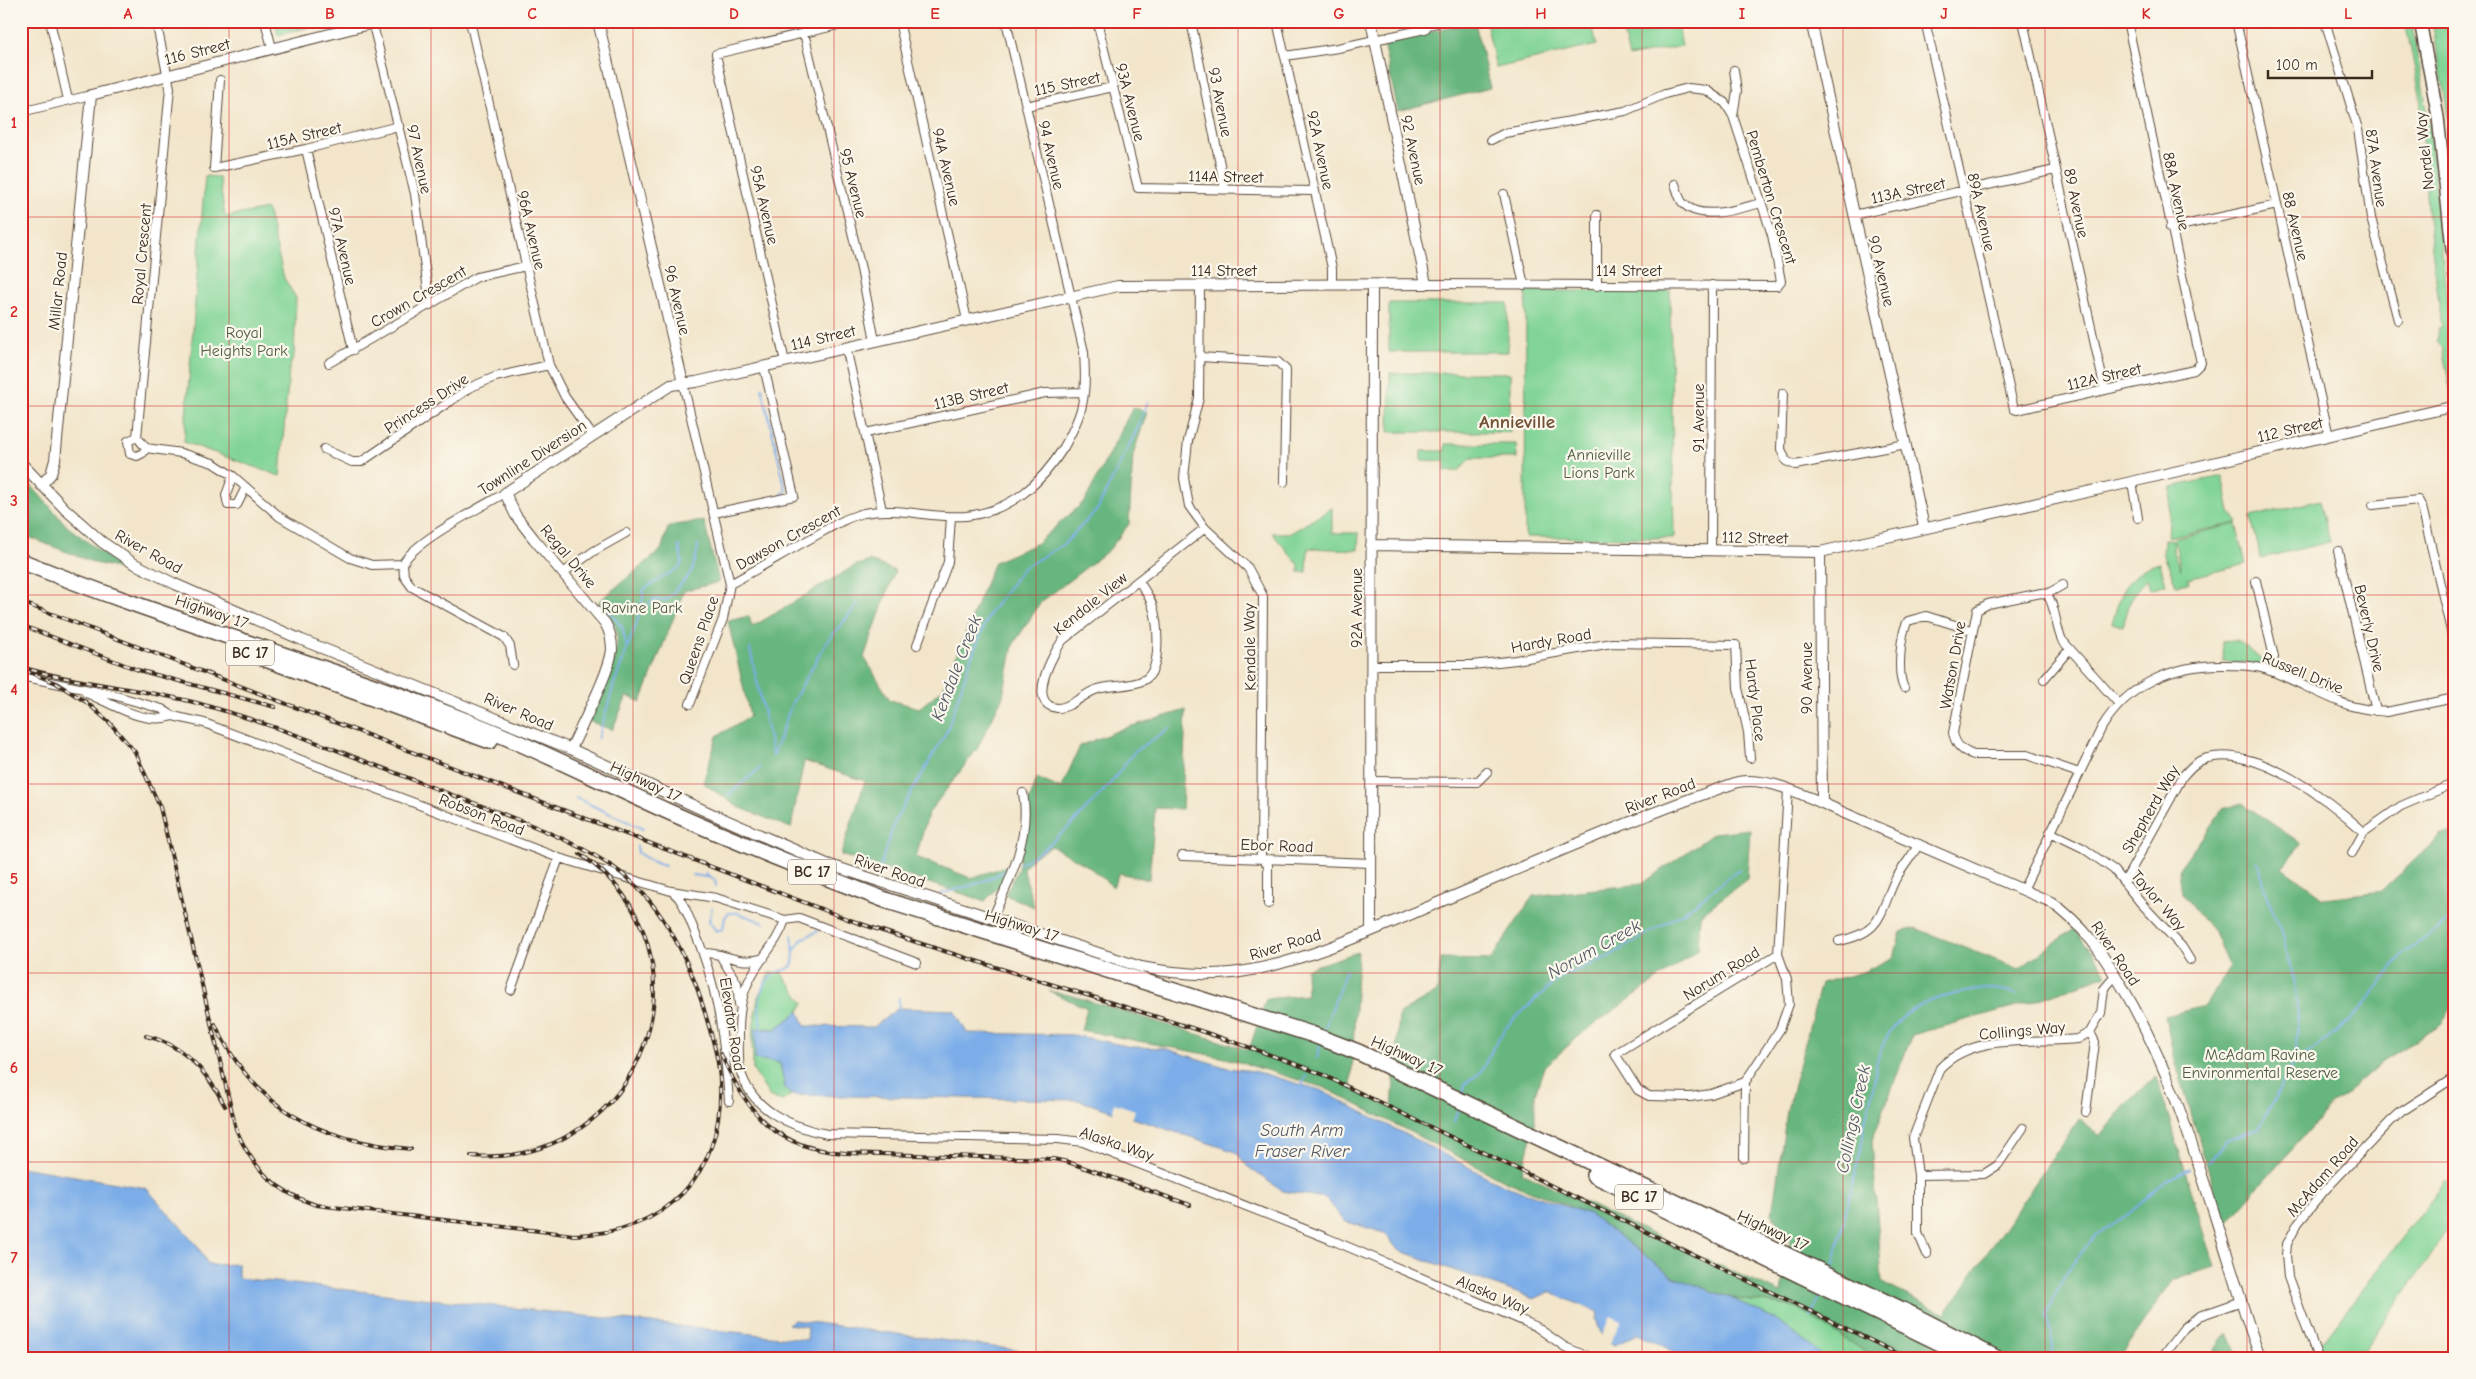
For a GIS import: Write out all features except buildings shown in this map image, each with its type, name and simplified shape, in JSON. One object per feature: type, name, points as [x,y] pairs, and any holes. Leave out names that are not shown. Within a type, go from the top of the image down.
[{"type":"highway","name":"Highway 17","points":[[21,561],[84,586],[328,669],[484,728],[566,763],[667,811],[821,876],[888,901],[1329,1045],[1435,1092],[1848,1291],[1996,1358]]},
{"type":"highway","name":"Highway 17","points":[[21,572],[80,595],[325,679],[477,736],[558,770],[717,843],[884,910],[1310,1039]]},
{"type":"highway","name":"Highway 17","points":[[1848,1291],[1971,1358]]},
{"type":"main road","name":"Nordel Way","points":[[2420,21],[2438,117],[2455,277]]},
{"type":"street","points":[[50,21],[68,100]]},
{"type":"street","name":"Royal Crescent","points":[[156,21],[170,88],[137,436],[128,441],[130,454],[140,455],[146,448],[188,454],[213,463],[233,476],[280,517],[350,558],[372,565],[403,564]]},
{"type":"street","points":[[265,21],[272,48]]},
{"type":"street","name":"96A Avenue","points":[[470,21],[549,366],[565,397],[592,435]]},
{"type":"street","name":"96 Avenue","points":[[598,21],[730,584]]},
{"type":"street","points":[[804,33],[855,21]]},
{"type":"street","name":"94A Avenue","points":[[898,21],[967,320]]},
{"type":"street","name":"94 Avenue","points":[[1006,21],[1070,296]]},
{"type":"street","name":"93A Avenue","points":[[1097,21],[1138,188]]},
{"type":"street","name":"93 Avenue","points":[[1191,21],[1225,189]]},
{"type":"street","name":"92A Avenue","points":[[1277,21],[1332,268],[1332,285]]},
{"type":"street","name":"92 Avenue","points":[[1371,21],[1426,284]]},
{"type":"street","name":"90 Avenue","points":[[1811,21],[1924,527]]},
{"type":"street","name":"89A Avenue","points":[[1925,21],[2014,409]]},
{"type":"street","name":"89 Avenue","points":[[2023,21],[2105,390]]},
{"type":"street","name":"88A Avenue","points":[[2127,21],[2170,228],[2201,360],[2200,366]]},
{"type":"street","name":"88 Avenue","points":[[2236,21],[2328,436]]},
{"type":"street","name":"87A Avenue","points":[[2325,21],[2330,43],[2355,117],[2361,142],[2370,218],[2398,320]]},
{"type":"street","name":"116 Street","points":[[21,112],[376,22]]},
{"type":"street","name":"97 Avenue","points":[[376,22],[415,194],[430,305]]},
{"type":"street","points":[[1285,56],[1425,29],[1428,25],[1437,22]]},
{"type":"street","name":"95A Avenue","points":[[785,362],[716,54],[804,33]]},
{"type":"street","name":"95 Avenue","points":[[804,33],[861,269],[875,341]]},
{"type":"street","name":"Pemberton Crescent","points":[[1733,116],[1737,91],[1734,70]]},
{"type":"street","name":"115A Street","points":[[220,80],[214,168],[306,149],[399,126]]},
{"type":"street","name":"115 Street","points":[[1026,106],[1113,87]]},
{"type":"street","name":"Pemberton Crescent","points":[[1491,140],[1505,133],[1625,111],[1665,94],[1688,88],[1706,90],[1725,102],[1733,116],[1782,277],[1777,286]]},
{"type":"street","name":"Millar Road","points":[[41,485],[51,474],[55,460],[91,94]]},
{"type":"street","name":"97A Avenue","points":[[306,149],[353,350]]},
{"type":"street","name":"113A Street","points":[[1854,215],[2055,170]]},
{"type":"street","points":[[1676,184],[1682,202],[1698,213],[1731,210],[1761,203]]},
{"type":"street","name":"114A Street","points":[[1138,188],[1314,191]]},
{"type":"street","points":[[1504,194],[1524,285]]},
{"type":"street","points":[[2170,228],[2277,205]]},
{"type":"street","points":[[1597,215],[1597,286]]},
{"type":"street","name":"Crown Crescent","points":[[329,363],[477,278],[526,266]]},
{"type":"street","name":"114 Street","points":[[683,383],[764,367],[1118,286],[1200,284],[1777,286]]},
{"type":"street","name":"Kendale Way","points":[[1200,284],[1199,398],[1188,441],[1184,478],[1189,506],[1205,528],[1248,568],[1263,596],[1261,858],[1268,865],[1268,904]]},
{"type":"street","name":"92A Avenue","points":[[1371,931],[1372,285]]},
{"type":"street","name":"91 Avenue","points":[[1711,551],[1712,285]]},
{"type":"street","name":"Dawson Crescent","points":[[730,584],[842,521],[858,515],[882,510],[951,517],[976,514],[1003,507],[1034,487],[1055,462],[1067,441],[1077,420],[1084,392],[1086,373],[1084,352],[1070,296]]},
{"type":"street","points":[[846,347],[882,510]]},
{"type":"street","points":[[1200,357],[1278,362],[1286,370],[1284,482]]},
{"type":"street","name":"Princess Drive","points":[[324,448],[352,462],[361,462],[471,388],[495,377],[549,366]]},
{"type":"street","name":"112A Street","points":[[2014,409],[2194,370],[2200,366]]},
{"type":"street","points":[[714,513],[794,496],[764,367]]},
{"type":"street","name":"Townline Diversion","points":[[403,564],[418,546],[505,493],[662,389],[683,383]]},
{"type":"street","name":"113B Street","points":[[866,433],[1045,393],[1084,392]]},
{"type":"street","points":[[1783,393],[1781,449],[1786,461],[1795,464],[1906,444]]},
{"type":"street","name":"112 Street","points":[[1371,545],[1820,552],[1924,527],[2132,482],[2455,406]]},
{"type":"street","points":[[137,436],[146,448]]},
{"type":"street","name":"River Road","points":[[21,463],[41,485],[102,542],[122,556],[160,576],[302,640],[571,749],[712,814],[827,864],[992,920],[1141,967],[1189,974],[1245,972],[1271,966],[1371,931],[1637,820],[1726,786],[1750,780],[1788,790],[1822,803],[2051,902],[2071,916],[2089,935],[2116,976],[2159,1055],[2177,1098],[2261,1358]]},
{"type":"street","points":[[233,476],[226,495],[228,505],[236,505],[246,487]]},
{"type":"street","points":[[2132,482],[2138,518]]},
{"type":"street","name":"Regal Drive","points":[[505,493],[516,516],[605,623],[612,642],[608,663],[571,749]]},
{"type":"street","points":[[2373,505],[2418,500],[2422,507],[2455,648]]},
{"type":"street","points":[[917,645],[948,562],[951,517]]},
{"type":"street","name":"Kendale View","points":[[1139,581],[1152,604],[1157,623],[1157,650],[1152,672],[1145,680],[1095,690],[1062,707],[1056,708],[1048,703],[1043,695],[1043,684],[1052,657],[1063,640],[1205,528]]},
{"type":"street","points":[[563,573],[610,541],[626,533]]},
{"type":"street","name":"90 Avenue","points":[[1820,552],[1822,803]]},
{"type":"street","name":"Beverly Drive","points":[[2338,552],[2376,711]]},
{"type":"street","points":[[403,564],[404,576],[412,587],[504,638],[510,646],[513,665]]},
{"type":"street","points":[[2256,581],[2274,657],[2270,671]]},
{"type":"street","name":"Queens Place","points":[[690,704],[723,619],[730,584]]},
{"type":"street","points":[[2063,585],[2047,594],[2052,603],[2056,628],[2069,650],[2119,704]]},
{"type":"street","name":"Watson Drive","points":[[2047,594],[2041,593],[1980,607],[1974,615],[1953,733],[1958,746],[1966,753],[1974,755],[2027,756],[2079,773]]},
{"type":"street","points":[[1904,688],[1900,675],[1904,633],[1908,621],[1912,618],[1926,616],[1971,630]]},
{"type":"street","name":"Hardy Road","points":[[1371,665],[1472,665],[1516,660],[1612,643],[1736,645]]},
{"type":"street","name":"Hardy Place","points":[[1736,645],[1738,688],[1748,732],[1750,758]]},
{"type":"street","points":[[2044,679],[2069,650]]},
{"type":"street","name":"Russell Drive","points":[[2023,890],[2098,734],[2119,704],[2151,681],[2178,669],[2202,665],[2238,665],[2270,671],[2349,706],[2376,711],[2386,712],[2455,698]]},
{"type":"street","name":"Robson Road","points":[[21,676],[113,695],[162,709],[173,716],[204,723],[559,858],[671,890],[716,898],[785,920],[799,918],[918,963]]},
{"type":"street","name":"Robson Road","points":[[68,686],[137,716],[162,720],[173,716]]},
{"type":"street","name":"Shepherd Way","points":[[2125,881],[2183,776],[2191,767],[2207,758],[2240,758],[2289,776],[2339,809],[2364,832]]},
{"type":"street","points":[[1371,781],[1477,782],[1486,772]]},
{"type":"street","points":[[2352,853],[2364,832],[2401,806],[2455,783]]},
{"type":"street","name":"Norum Road","points":[[1745,1082],[1711,1094],[1649,1096],[1638,1090],[1614,1054],[1778,954],[1788,790]]},
{"type":"street","points":[[992,920],[1012,873],[1022,840],[1025,808],[1023,793]]},
{"type":"street","name":"Taylor Way","points":[[2050,832],[2083,848],[2114,870],[2125,881],[2140,902],[2182,947],[2190,960]]},
{"type":"street","points":[[1839,941],[1851,939],[1874,926],[1880,919],[1896,879],[1919,844]]},
{"type":"street","name":"Ebor Road","points":[[1182,856],[1371,863]]},
{"type":"street","points":[[511,990],[559,858]]},
{"type":"street","name":"Elevator Road","points":[[671,890],[682,902],[704,952],[715,985],[722,1022],[729,1101]]},
{"type":"street","points":[[764,958],[782,933],[785,920]]},
{"type":"street","name":"Elevator Road","points":[[704,952],[714,953],[721,957],[742,962],[764,958]]},
{"type":"street","points":[[1744,1158],[1745,1082],[1780,1028],[1789,1004],[1787,978],[1778,954]]},
{"type":"street","name":"Elevator Road","points":[[721,957],[737,983],[740,1006]]},
{"type":"street","name":"Alaska Way","points":[[764,958],[752,975],[740,1006],[739,1059],[746,1084],[760,1104],[770,1113],[796,1125],[827,1134],[1049,1139],[1083,1142],[1310,1231],[1480,1303],[1534,1326],[1565,1347],[1591,1358]]},
{"type":"street","name":"Collings Way","points":[[1927,1254],[1918,1233],[1918,1175],[1913,1138],[1940,1068],[1949,1059],[1982,1044],[2078,1039],[2090,1032],[2101,1013],[2104,989],[2116,976]]},
{"type":"street","points":[[2086,1112],[2095,1042],[2090,1032]]},
{"type":"street","name":"McAdam Road","points":[[2318,1358],[2288,1277],[2286,1255],[2292,1234],[2324,1191],[2390,1122],[2401,1112],[2455,1077]]},
{"type":"street","points":[[1918,1175],[1984,1174],[1998,1165],[2023,1128]]},
{"type":"street","points":[[2161,1358],[2184,1328],[2199,1316],[2242,1301]]},
{"type":"green space","points":[[275,21],[334,21],[278,35]]},
{"type":"green space","points":[[1486,21],[1591,21],[1597,45],[1496,68]]},
{"type":"green space","points":[[1620,21],[1677,21],[1682,46],[1629,57]]},
{"type":"green space","points":[[2405,21],[2411,21],[2429,121],[2447,302],[2455,349],[2455,399],[2452,399],[2442,347],[2436,341],[2438,328],[2442,327],[2427,210],[2420,94]]},
{"type":"green space","points":[[2432,21],[2452,21],[2455,33],[2455,174],[2449,121]]},
{"type":"green space","points":[[1475,22],[1490,88],[1398,111],[1383,43]]},
{"type":"green space","name":"Royal Heights Park","points":[[205,176],[219,177],[225,217],[267,209],[284,278],[296,298],[294,355],[289,369],[280,476],[184,442]]},
{"type":"green space","name":"Annieville Lions Park","points":[[1526,291],[1670,291],[1674,538],[1525,537]]},
{"type":"green space","points":[[1389,303],[1508,303],[1508,352],[1389,352]]},
{"type":"green space","points":[[1390,373],[1510,373],[1510,432],[1389,432]]},
{"type":"green space","points":[[1133,407],[1147,412],[1133,455],[1129,524],[1109,550],[1041,602],[1013,645],[1003,696],[977,749],[928,814],[916,857],[971,878],[1010,865],[1001,884],[985,901],[841,855],[865,781],[804,761],[791,828],[738,807],[703,783],[717,736],[750,716],[728,621],[749,616],[752,627],[856,565],[870,561],[895,571],[864,657],[890,700],[919,708],[943,689],[994,562],[1036,544],[1085,501]]},
{"type":"green space","points":[[1445,444],[1516,444],[1517,458],[1471,458],[1459,471],[1445,471],[1445,461],[1421,460],[1421,451],[1445,451]]},
{"type":"green space","points":[[21,474],[67,526],[124,570],[95,563],[21,534]]},
{"type":"green space","points":[[2223,476],[2230,512],[2238,523],[2168,537],[2171,487]]},
{"type":"green space","points":[[2320,500],[2330,542],[2261,558],[2251,517]]},
{"type":"green space","points":[[1332,508],[1332,533],[1359,533],[1358,550],[1308,548],[1307,572],[1299,572],[1299,565],[1272,533],[1291,533]]},
{"type":"green space","name":"Ravine Park","points":[[704,521],[719,582],[684,591],[641,702],[627,696],[612,730],[589,721],[612,667],[617,645],[615,626],[598,602],[661,550],[668,528],[674,525]]},
{"type":"green space","points":[[2236,524],[2246,564],[2188,578],[2189,583],[2176,585],[2163,553],[2164,539],[2174,540],[2173,552],[2181,570],[2174,538]]},
{"type":"green space","points":[[2160,563],[2166,584],[2150,589],[2147,578],[2131,599],[2123,626],[2112,623],[2122,593],[2127,585],[2140,572]]},
{"type":"green space","points":[[2234,641],[2241,643],[2264,661],[2264,664],[2223,661],[2222,642]]},
{"type":"green space","points":[[1186,710],[1182,809],[1155,808],[1149,880],[1119,873],[1113,887],[1088,866],[1052,846],[1033,857],[1023,868],[1034,907],[1005,895],[1018,869],[1029,801],[1037,778],[1061,789],[1080,746],[1122,729]]},
{"type":"green space","name":"McAdam Ravine Environmental Reserve","points":[[2242,803],[2302,844],[2282,867],[2324,898],[2382,891],[2440,836],[2455,831],[2455,1000],[2441,1025],[2383,1061],[2328,1109],[2225,1225],[2173,1054],[2165,1016],[2205,1006],[2229,968],[2215,934],[2182,894],[2179,869],[2223,809]]},
{"type":"green space","points":[[1750,829],[1747,879],[1700,915],[1698,950],[1585,1031],[1544,1067],[1535,1094],[1535,1123],[1522,1172],[1704,1259],[1781,1293],[1790,1240],[1772,1214],[1787,1111],[1821,983],[1863,972],[1894,957],[1901,932],[1915,928],[2019,969],[2073,929],[2091,950],[2107,975],[2034,1001],[1912,1035],[1872,1141],[1882,1283],[1945,1314],[2080,1118],[2099,1136],[2130,1101],[2156,1076],[2215,1267],[2173,1280],[2119,1358],[1874,1358],[1796,1307],[1731,1298],[1674,1277],[1589,1214],[1503,1180],[1325,1088],[1226,1058],[1081,1030],[1087,1008],[1049,991],[1070,995],[1249,1050],[1266,999],[1307,995],[1306,969],[1358,952],[1351,1088],[1392,1108],[1399,1014],[1437,992],[1441,959],[1491,960],[1533,896],[1642,884],[1714,833]]},
{"type":"green space","points":[[770,972],[781,972],[804,1003],[799,1011],[776,1029],[767,1028],[755,1059],[780,1063],[785,1087],[791,1095],[782,1101],[770,1097],[753,1070],[752,1037],[758,997]]},
{"type":"green space","points":[[2446,1181],[2455,1187],[2455,1220],[2359,1358],[2323,1358],[2321,1344]]},
{"type":"green space","points":[[1731,1298],[1796,1307],[1874,1358],[1826,1358],[1774,1319]]},
{"type":"green space","points":[[2227,1333],[2238,1358],[2209,1358]]},
{"type":"water","name":"South Arm Fraser River","points":[[898,1008],[954,1010],[967,1033],[1073,1035],[1132,1047],[1163,1048],[1228,1068],[1254,1071],[1320,1090],[1503,1185],[1589,1214],[1674,1277],[1731,1298],[1774,1319],[1826,1358],[1684,1358],[1638,1334],[1615,1345],[1611,1344],[1602,1336],[1596,1319],[1598,1312],[1549,1292],[1534,1299],[1398,1250],[1385,1233],[1344,1221],[1326,1198],[1282,1191],[1247,1166],[1236,1152],[1078,1100],[791,1095],[785,1088],[780,1063],[755,1059],[755,1029],[776,1029],[799,1011],[805,1026],[874,1027]]},
{"type":"water","points":[[21,1167],[146,1188],[197,1245],[207,1263],[212,1265],[238,1264],[238,1278],[807,1340],[808,1327],[788,1324],[794,1320],[1075,1358],[21,1358]]},
{"type":"pier","points":[[1114,1103],[1135,1110],[1132,1119],[1113,1114]]},
{"type":"pier","points":[[1611,1316],[1621,1321],[1609,1345],[1600,1338]]},
{"type":"waterway","points":[[762,388],[786,491],[781,495]]},
{"type":"waterway","name":"Kendale Creek","points":[[880,867],[895,821],[947,731],[971,658],[990,613],[1023,568],[1064,544],[1097,510],[1138,427],[1148,401]]},
{"type":"waterway","points":[[641,611],[653,600],[667,600],[688,576],[694,565],[698,545]]},
{"type":"waterway","points":[[598,739],[614,684],[641,611],[644,589],[680,567],[682,562],[679,546]]},
{"type":"waterway","points":[[602,603],[622,627],[627,648]]},
{"type":"waterway","points":[[773,756],[792,703],[826,643],[858,604]]},
{"type":"waterway","points":[[750,649],[773,756]]},
{"type":"waterway","points":[[1019,864],[1041,851],[1072,824],[1109,785],[1135,751],[1170,728]]},
{"type":"waterway","points":[[728,795],[760,768]]},
{"type":"waterway","points":[[576,798],[643,829]]},
{"type":"waterway","points":[[637,846],[638,853],[653,862],[665,866]]},
{"type":"waterway","points":[[2256,861],[2260,867],[2267,898],[2282,931],[2295,989],[2298,1016],[2295,1062]]},
{"type":"waterway","points":[[940,894],[979,883],[1010,869]]},
{"type":"waterway","name":"Norum Creek","points":[[1462,1095],[1465,1084],[1481,1072],[1496,1042],[1509,1024],[1559,978],[1610,956],[1684,912],[1739,869]]},
{"type":"waterway","points":[[706,872],[708,877],[715,880],[716,886]]},
{"type":"waterway","points":[[692,875],[707,877]]},
{"type":"waterway","points":[[712,908],[709,921],[716,931],[723,929],[725,917],[729,913],[738,913],[764,923]]},
{"type":"waterway","points":[[2209,1162],[2226,1141],[2259,1128],[2294,1063],[2327,1040],[2359,1011],[2403,954],[2455,917]]},
{"type":"waterway","name":"Kendale Creek","points":[[794,951],[802,939],[818,931]]},
{"type":"waterway","points":[[761,1030],[759,1006],[761,992],[764,985],[775,973],[791,967],[794,954],[792,935]]},
{"type":"waterway","points":[[1323,1033],[1346,970]]},
{"type":"waterway","name":"Collings Creek","points":[[1832,1271],[1862,1144],[1876,1064],[1890,1033],[1908,1013],[1919,1006],[1945,996],[1988,989],[2009,991],[2016,994]]},
{"type":"waterway","points":[[898,1010],[899,998]]},
{"type":"waterway","points":[[1317,1058],[1320,1045]]},
{"type":"waterway","points":[[1301,1087],[1306,1076]]},
{"type":"waterway","name":"Norum Creek","points":[[1454,1122],[1458,1107]]},
{"type":"waterway","points":[[2051,1358],[2053,1344],[2046,1316],[2065,1274],[2094,1236],[2127,1215],[2169,1179],[2190,1168]]},
{"type":"waterway","name":"Collings Creek","points":[[1810,1317],[1821,1293]]},
{"type":"railway","points":[[21,602],[850,920],[908,940],[1203,1032],[1319,1073],[1907,1358]]},
{"type":"railway","points":[[21,625],[138,670],[275,707]]},
{"type":"railway","points":[[21,667],[64,678],[153,693],[197,703],[257,721],[317,742],[526,823],[572,843],[613,867],[644,895],[669,929],[689,967],[703,1006],[716,1053],[720,1082],[719,1115],[712,1145],[700,1171],[683,1193],[661,1211],[636,1224],[607,1232],[574,1235],[316,1205],[302,1200],[277,1186],[250,1156],[236,1129],[160,807],[135,752],[109,722],[86,702],[56,683],[21,669]]},
{"type":"railway","points":[[471,1156],[531,1151],[581,1128],[619,1092],[644,1046],[654,996],[647,944],[623,895],[580,854]]},
{"type":"railway","points":[[215,1024],[231,1054],[250,1079],[270,1099],[294,1116],[319,1129],[347,1138],[378,1145],[411,1149]]},
{"type":"railway","points":[[146,1036],[160,1040],[183,1053],[203,1071],[225,1106]]},
{"type":"railway","points":[[721,1054],[731,1076],[754,1111],[767,1125],[783,1136],[801,1144],[822,1150],[846,1153],[1053,1159],[1068,1162],[1190,1205]]},
{"type":"district","name":"Annieville","points":[[1517,421]]}]
